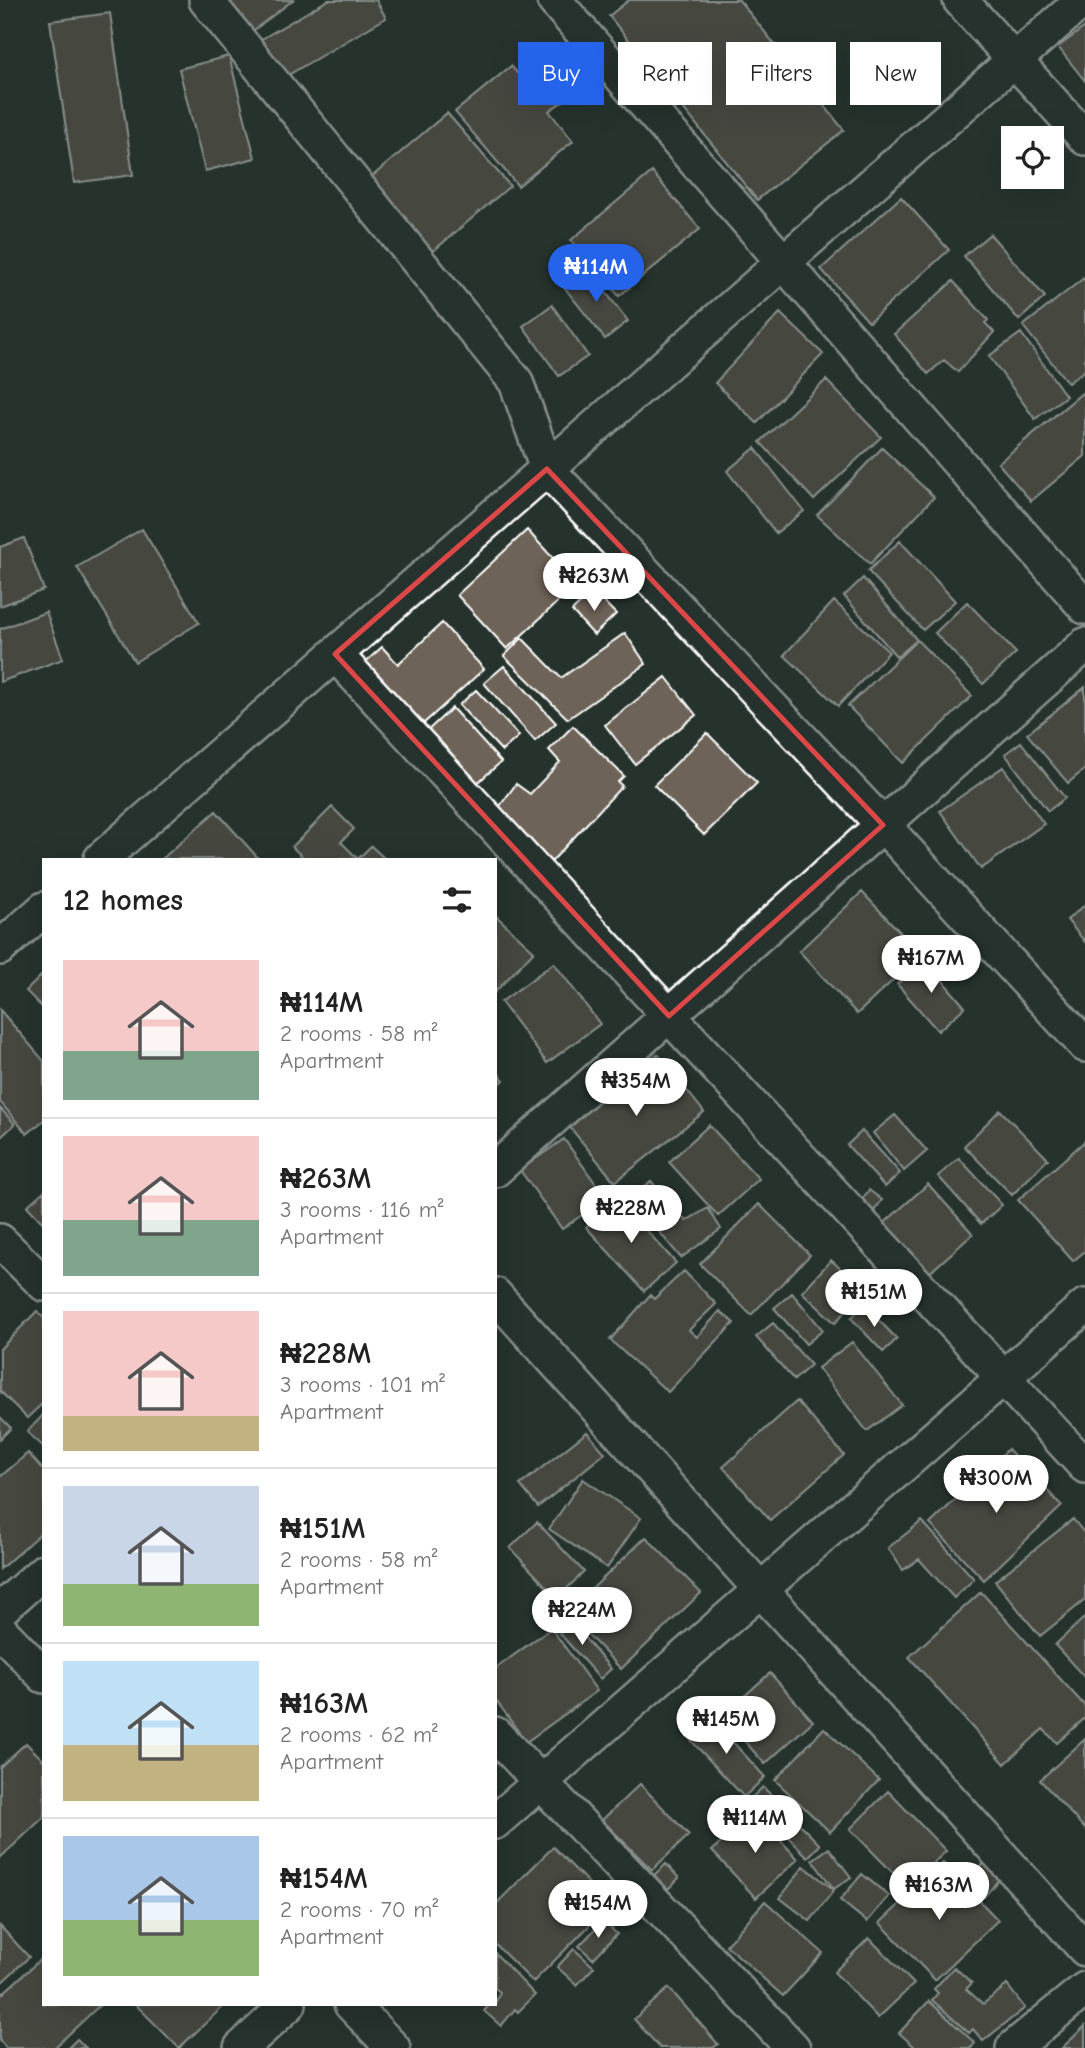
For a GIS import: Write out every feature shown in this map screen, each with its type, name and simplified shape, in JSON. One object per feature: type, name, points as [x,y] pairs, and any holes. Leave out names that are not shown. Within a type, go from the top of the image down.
[{"type":"street","points":[[206,0],[516,382],[547,469],[883,825],[1085,1045]]},
{"type":"street","points":[[554,0],[1085,607]]},
{"type":"street","points":[[960,0],[1085,138]]},
{"type":"street","points":[[102,858],[1083,0]]},
{"type":"street","points":[[497,1168],[1085,645]]},
{"type":"street","points":[[335,654],[1085,1466]]},
{"type":"street","points":[[0,948],[42,911]]},
{"type":"street","points":[[0,1241],[42,1282]]},
{"type":"street","points":[[497,1297],[1085,1949]]},
{"type":"street","points":[[497,1820],[1085,1306]]},
{"type":"street","points":[[0,1610],[42,1573]]},
{"type":"street","points":[[0,1630],[42,1674]]},
{"type":"street","points":[[497,1736],[793,2048]]},
{"type":"street","points":[[1013,2048],[1085,1989]]},
{"type":"street","points":[[241,2048],[287,2006]]},
{"type":"street","points":[[353,2006],[393,2048]]},
{"type":"highlighted area","points":[[547,469],[883,825],[669,1016],[335,654]]},
{"type":"building","points":[[219,0],[293,0],[246,36]]},
{"type":"building","points":[[328,0],[376,0],[386,18],[283,78],[260,40]]},
{"type":"building","points":[[629,0],[739,0],[773,42],[726,42],[726,105],[824,105],[844,130],[757,200],[681,105],[712,105],[712,42],[630,42],[609,16]]},
{"type":"building","points":[[110,13],[133,175],[74,183],[50,21]]},
{"type":"building","points":[[1085,27],[1085,81],[1058,47]]},
{"type":"building","points":[[229,56],[255,158],[205,171],[179,69]]},
{"type":"building","points":[[511,66],[518,74],[518,105],[558,105],[549,111],[573,141],[518,186],[455,112]]},
{"type":"building","points":[[447,113],[510,186],[432,252],[369,179]]},
{"type":"building","points":[[652,172],[700,229],[619,296],[571,240]]},
{"type":"building","points":[[901,197],[949,250],[869,322],[821,269]]},
{"type":"building","points":[[990,234],[1045,297],[1019,320],[964,256]]},
{"type":"building","points":[[587,268],[628,321],[605,339],[564,287]]},
{"type":"building","points":[[1085,277],[1085,370],[1068,383],[1023,326]]},
{"type":"building","points":[[953,281],[988,320],[985,323],[994,332],[958,372],[944,360],[928,374],[894,334]]},
{"type":"building","points":[[552,305],[588,356],[559,376],[523,326]]},
{"type":"building","points":[[780,313],[823,354],[757,423],[715,383]]},
{"type":"building","points":[[1021,333],[1066,396],[1035,419],[989,356]]},
{"type":"building","points":[[826,380],[881,437],[814,500],[760,442]]},
{"type":"building","points":[[1082,393],[1085,397],[1085,456],[1031,501],[998,463]]},
{"type":"building","points":[[755,448],[804,511],[776,533],[727,471]]},
{"type":"building","points":[[882,448],[934,497],[870,564],[817,515]]},
{"type":"building","points":[[142,529],[199,623],[135,662],[77,567]]},
{"type":"building","points":[[527,530],[577,584],[507,649],[457,595]]},
{"type":"building","points":[[24,538],[44,590],[0,606],[0,547]]},
{"type":"building","points":[[900,541],[955,601],[923,630],[868,571]]},
{"type":"building","points":[[863,578],[917,640],[897,657],[844,596]]},
{"type":"building","points":[[593,591],[616,614],[594,635],[572,611]]},
{"type":"building","points":[[834,601],[889,652],[838,706],[784,655]]},
{"type":"building","points":[[967,602],[1016,653],[983,684],[935,633]]},
{"type":"building","points":[[46,612],[63,659],[0,682],[0,629]]},
{"type":"building","points":[[442,623],[484,669],[423,724],[401,700],[396,704],[361,666],[382,647],[398,664]]},
{"type":"building","points":[[625,633],[646,664],[568,719],[504,656],[522,638],[561,678]]},
{"type":"building","points":[[917,640],[972,696],[903,763],[848,706]]},
{"type":"building","points":[[504,666],[556,723],[535,741],[484,683]]},
{"type":"building","points":[[666,677],[696,715],[635,764],[605,725]]},
{"type":"building","points":[[1085,687],[1085,769],[1068,783],[1027,734]]},
{"type":"building","points":[[476,690],[519,736],[502,751],[459,705]]},
{"type":"building","points":[[452,708],[501,762],[475,785],[426,732]]},
{"type":"building","points":[[573,726],[624,776],[618,782],[622,786],[551,862],[494,814],[516,784],[530,794],[560,762],[549,750]]},
{"type":"building","points":[[707,733],[757,783],[704,835],[654,785]]},
{"type":"building","points":[[1021,742],[1065,798],[1048,811],[1005,754]]},
{"type":"building","points":[[1003,767],[1044,824],[981,869],[940,811]]},
{"type":"building","points":[[332,807],[354,829],[341,842],[357,858],[304,858],[292,847]]},
{"type":"building","points":[[216,811],[258,858],[163,858]]},
{"type":"building","points":[[371,846],[384,858],[359,858]]},
{"type":"building","points":[[862,892],[921,954],[857,1014],[799,951]]},
{"type":"building","points":[[1085,905],[1085,942],[1067,920]]},
{"type":"building","points":[[497,917],[534,951],[497,990]]},
{"type":"building","points":[[925,960],[965,1007],[938,1031],[897,984]]},
{"type":"building","points":[[554,963],[600,1024],[547,1063],[501,1002]]},
{"type":"building","points":[[42,975],[42,1007],[26,991]]},
{"type":"building","points":[[0,1010],[42,1059],[42,1122],[27,1134],[0,1102]]},
{"type":"building","points":[[658,1054],[704,1112],[615,1182],[568,1125]]},
{"type":"building","points":[[497,1072],[504,1080],[497,1086]]},
{"type":"building","points":[[0,1108],[15,1124],[0,1138]]},
{"type":"building","points":[[1000,1110],[1048,1159],[1012,1195],[964,1146]]},
{"type":"building","points":[[895,1115],[927,1151],[904,1171],[873,1133]]},
{"type":"building","points":[[709,1125],[759,1179],[718,1216],[669,1162]]},
{"type":"building","points":[[862,1131],[900,1173],[885,1187],[847,1145]]},
{"type":"building","points":[[564,1139],[606,1198],[562,1229],[520,1170]]},
{"type":"building","points":[[1085,1141],[1085,1251],[1073,1261],[1018,1200]]},
{"type":"building","points":[[959,1158],[1002,1205],[981,1224],[938,1176]]},
{"type":"building","points":[[651,1181],[686,1221],[708,1208],[721,1229],[681,1258],[631,1198]]},
{"type":"building","points":[[928,1184],[973,1234],[927,1275],[882,1225]]},
{"type":"building","points":[[869,1190],[882,1200],[871,1215],[858,1205]]},
{"type":"building","points":[[42,1193],[42,1222],[27,1206]]},
{"type":"building","points":[[618,1199],[676,1263],[644,1291],[586,1227]]},
{"type":"building","points":[[759,1204],[810,1255],[751,1315],[700,1264]]},
{"type":"building","points":[[831,1260],[864,1290],[835,1323],[802,1292]]},
{"type":"building","points":[[684,1271],[716,1304],[689,1330],[697,1337],[720,1311],[734,1323],[668,1392],[610,1340],[650,1295],[654,1299]]},
{"type":"building","points":[[792,1293],[823,1330],[806,1344],[774,1308]]},
{"type":"building","points":[[864,1305],[897,1339],[883,1352],[851,1318]]},
{"type":"building","points":[[37,1311],[42,1316],[42,1404],[27,1418],[0,1391],[0,1349]]},
{"type":"building","points":[[773,1323],[811,1365],[794,1380],[756,1337]]},
{"type":"building","points":[[852,1342],[902,1405],[867,1431],[818,1368]]},
{"type":"building","points":[[797,1401],[844,1455],[770,1520],[723,1467]]},
{"type":"building","points":[[42,1416],[42,1445],[27,1432]]},
{"type":"building","points":[[0,1417],[11,1428],[0,1439]]},
{"type":"building","points":[[587,1432],[605,1453],[538,1507],[520,1485]]},
{"type":"building","points":[[1008,1449],[1062,1506],[984,1580],[930,1524]]},
{"type":"building","points":[[28,1453],[42,1469],[42,1532],[0,1569],[0,1477]]},
{"type":"building","points":[[583,1479],[641,1518],[607,1568],[549,1529]]},
{"type":"building","points":[[1073,1519],[1085,1534],[1085,1600],[1040,1636],[995,1581]]},
{"type":"building","points":[[922,1521],[974,1579],[954,1598],[919,1559],[903,1570],[888,1548]]},
{"type":"building","points":[[537,1522],[584,1572],[557,1598],[510,1548]]},
{"type":"building","points":[[646,1537],[701,1593],[621,1669],[567,1613]]},
{"type":"building","points":[[981,1592],[1085,1706],[1085,1718],[1057,1743],[1043,1729],[1005,1764],[909,1657]]},
{"type":"building","points":[[566,1616],[611,1669],[600,1679],[554,1627]]},
{"type":"building","points":[[1085,1617],[1085,1678],[1055,1645]]},
{"type":"building","points":[[551,1628],[597,1691],[526,1742],[497,1702],[497,1668]]},
{"type":"building","points":[[770,1673],[813,1721],[765,1764],[722,1716]]},
{"type":"building","points":[[708,1715],[765,1777],[744,1797],[686,1735]]},
{"type":"building","points":[[824,1728],[879,1780],[830,1832],[775,1780]]},
{"type":"building","points":[[1085,1739],[1085,1829],[1040,1780]]},
{"type":"building","points":[[26,1743],[42,1759],[42,1819],[0,1858],[0,1767]]},
{"type":"building","points":[[640,1784],[689,1835],[652,1870],[602,1820]]},
{"type":"building","points":[[763,1787],[820,1845],[808,1857],[750,1799]]},
{"type":"building","points":[[888,1791],[946,1851],[908,1888],[850,1829]]},
{"type":"building","points":[[754,1812],[798,1859],[756,1898],[712,1851]]},
{"type":"building","points":[[553,1847],[610,1905],[533,1982],[497,1946],[497,1903]]},
{"type":"building","points":[[829,1848],[851,1877],[834,1889],[812,1860]]},
{"type":"building","points":[[986,1861],[1002,1876],[984,1897],[967,1883]]},
{"type":"building","points":[[943,1863],[998,1920],[935,1980],[880,1923]]},
{"type":"building","points":[[666,1864],[679,1878],[668,1889],[654,1875]]},
{"type":"building","points":[[804,1866],[834,1890],[810,1921],[780,1898]]},
{"type":"building","points":[[862,1874],[889,1896],[867,1922],[840,1900]]},
{"type":"building","points":[[621,1900],[632,1910],[616,1926],[606,1915]]},
{"type":"building","points":[[765,1901],[823,1953],[783,1996],[726,1945]]},
{"type":"building","points":[[603,1921],[617,1934],[593,1959],[579,1946]]},
{"type":"building","points":[[0,1926],[29,1957],[0,1984]]},
{"type":"building","points":[[869,1938],[914,1984],[878,2018],[834,1972]]},
{"type":"building","points":[[574,1949],[594,1967],[577,1985],[557,1967]]},
{"type":"building","points":[[497,1955],[535,1995],[518,2012],[515,2009],[501,2026],[484,2011],[488,2006],[497,2006],[500,1992],[497,1990]]},
{"type":"building","points":[[42,1958],[42,2006],[99,2006],[54,2048],[6,2048],[0,2041],[0,1996]]},
{"type":"building","points":[[954,1967],[972,1983],[966,1989],[983,2004],[1007,1985],[1025,2008],[983,2041],[973,2029],[969,2033],[932,2000],[938,1993],[934,1989]]},
{"type":"building","points":[[669,1988],[718,2044],[713,2048],[660,2048],[634,2019]]},
{"type":"building","points":[[929,2001],[975,2043],[971,2048],[916,2048],[899,2033]]},
{"type":"building","points":[[137,2006],[224,2006],[179,2048]]},
{"type":"building","points":[[1085,2026],[1085,2048],[1062,2048]]},
{"type":"building","points":[[77,2039],[86,2048],[68,2048]]}]
